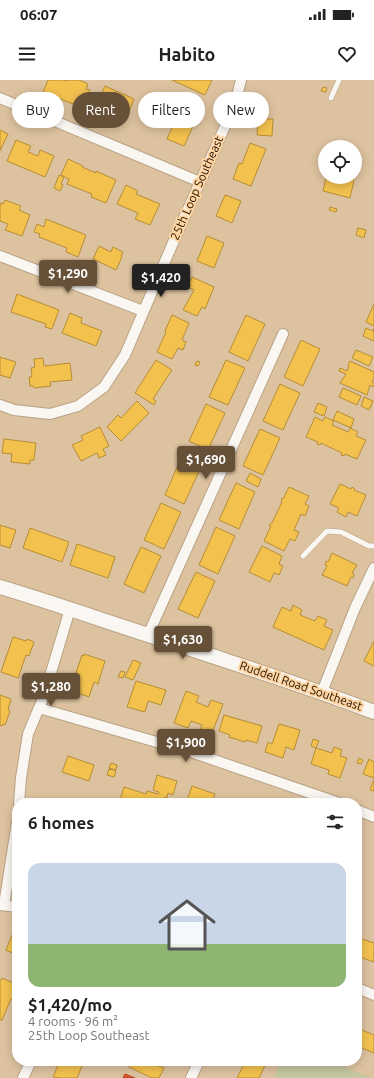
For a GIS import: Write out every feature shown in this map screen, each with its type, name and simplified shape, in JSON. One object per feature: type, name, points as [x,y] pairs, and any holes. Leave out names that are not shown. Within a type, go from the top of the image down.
[{"type":"main road","name":"Ruddell Road Southeast","points":[[0,587],[322,692],[374,712]]},
{"type":"street","name":"25th Loop Southeast","points":[[0,406],[14,410],[50,414],[78,406],[104,386],[125,355],[235,104],[241,80]]},
{"type":"street","points":[[0,98],[200,182]]},
{"type":"street","points":[[0,256],[144,311]]},
{"type":"street","points":[[148,635],[283,334]]},
{"type":"street","points":[[322,692],[355,608],[374,568]]},
{"type":"street","points":[[19,798],[28,734],[44,696],[70,609]]},
{"type":"street","points":[[39,708],[191,752],[324,798]]},
{"type":"street","points":[[362,812],[374,817]]},
{"type":"street","points":[[12,850],[2,905],[12,907]]},
{"type":"street","points":[[362,990],[374,995]]},
{"type":"street","points":[[23,1078],[29,1066]]},
{"type":"street","points":[[191,1078],[197,1066]]},
{"type":"lane","points":[[331,98],[339,80]]},
{"type":"lane","points":[[303,556],[327,531],[342,532],[369,546],[374,546]]},
{"type":"green space","points":[[279,1066],[343,1066],[371,1078],[274,1078]]},
{"type":"building: Homes","points":[[48,80],[79,80],[88,84],[86,89],[90,90],[89,92],[72,92],[72,104],[64,100],[64,92],[43,92]]},
{"type":"building: Homes","points":[[172,80],[212,80],[205,95],[205,92],[198,92]]},
{"type":"building: Homes","points":[[105,86],[118,92],[102,92]]},
{"type":"building: Homes","points":[[323,87],[327,88],[326,92],[321,91]]},
{"type":"building: Homes","points":[[130,97],[134,99],[130,109]]},
{"type":"building: Homes","points":[[269,119],[273,119],[272,136],[257,135],[257,128],[269,128]]},
{"type":"building: Homes","points":[[172,128],[192,128],[184,146],[167,139]]},
{"type":"building: Homes","points":[[0,130],[8,134],[0,151]]},
{"type":"building: Homes","points":[[16,140],[31,146],[28,152],[38,156],[40,150],[54,156],[45,177],[7,161]]},
{"type":"building: Homes","points":[[250,143],[266,149],[251,186],[233,179],[239,163],[242,164]]},
{"type":"building: Homes","points":[[68,159],[83,166],[82,167],[96,173],[96,171],[116,180],[106,203],[91,197],[92,194],[67,184],[69,179],[61,175]]},
{"type":"building: Homes","points":[[59,175],[64,177],[61,184],[63,185],[60,191],[54,188]]},
{"type":"building: Homes","points":[[324,184],[353,184],[350,198],[323,191]]},
{"type":"building: Homes","points":[[126,185],[138,191],[136,194],[160,204],[150,225],[135,219],[138,213],[117,204]]},
{"type":"building: Homes","points":[[225,195],[241,201],[232,223],[216,216]]},
{"type":"building: Homes","points":[[5,200],[21,206],[19,210],[30,215],[22,236],[5,230],[8,224],[0,221],[0,203],[3,204]]},
{"type":"building: Homes","points":[[330,207],[337,209],[336,212],[329,210]]},
{"type":"building: Homes","points":[[46,219],[86,235],[78,257],[66,252],[67,248],[39,237],[40,234],[34,232],[37,224],[44,227]]},
{"type":"building: Homes","points":[[358,228],[366,230],[364,238],[356,235]]},
{"type":"building: Homes","points":[[207,236],[224,243],[214,268],[197,261]]},
{"type":"building: Homes","points":[[99,246],[111,252],[113,247],[123,252],[116,270],[93,259]]},
{"type":"building: Homes","points":[[192,277],[214,287],[205,309],[202,307],[197,316],[183,310],[194,290],[187,287]]},
{"type":"building: Homes","points":[[17,294],[59,310],[52,329],[45,327],[46,324],[11,312]]},
{"type":"building: Homes","points":[[374,304],[374,326],[366,322]]},
{"type":"building: Homes","points":[[70,313],[82,318],[81,323],[102,331],[96,346],[62,333]]},
{"type":"building: Homes","points":[[172,315],[189,323],[182,340],[186,342],[183,350],[178,348],[172,359],[157,352]]},
{"type":"building: Homes","points":[[246,315],[265,324],[248,361],[229,352]]},
{"type":"building: Homes","points":[[366,328],[373,331],[374,328],[374,341],[363,336]]},
{"type":"building: Homes","points":[[301,340],[320,349],[303,386],[284,377]]},
{"type":"building: Homes","points":[[356,350],[373,357],[369,366],[352,358]]},
{"type":"building: Homes","points":[[0,357],[16,362],[10,378],[0,375]]},
{"type":"building: Homes","points":[[43,358],[44,366],[70,363],[72,380],[50,382],[51,386],[34,388],[33,386],[30,386],[29,377],[32,377],[31,368],[35,367],[34,359]]},
{"type":"building: Homes","points":[[156,360],[172,370],[153,399],[156,401],[154,405],[135,393]]},
{"type":"building: Homes","points":[[226,360],[245,368],[228,405],[209,397]]},
{"type":"building: Homes","points":[[197,361],[200,362],[198,366],[195,365]]},
{"type":"building: Homes","points":[[350,361],[374,372],[372,382],[374,383],[374,387],[370,385],[367,395],[340,383],[346,374],[339,371],[340,368],[347,371]]},
{"type":"building: Homes","points":[[280,384],[300,393],[283,430],[263,421]]},
{"type":"building: Homes","points":[[343,388],[361,396],[357,405],[339,397]]},
{"type":"building: Homes","points":[[364,397],[373,401],[369,410],[361,406]]},
{"type":"building: Homes","points":[[137,401],[149,413],[121,441],[107,427],[118,415],[121,418]]},
{"type":"building: Homes","points":[[318,403],[327,407],[324,416],[314,412]]},
{"type":"building: Homes","points":[[206,404],[225,413],[208,450],[189,441]]},
{"type":"building: Homes","points":[[337,411],[354,419],[351,428],[333,420]]},
{"type":"building: Homes","points":[[315,417],[323,421],[325,417],[334,421],[332,425],[348,432],[350,428],[358,432],[356,436],[366,440],[357,459],[345,454],[344,456],[341,455],[342,453],[321,443],[320,445],[317,444],[318,442],[306,437]]},
{"type":"building: Homes","points":[[100,427],[109,446],[103,449],[106,455],[99,458],[97,453],[81,461],[72,445],[83,440],[81,436]]},
{"type":"building: Homes","points":[[260,429],[280,438],[263,475],[243,466]]},
{"type":"building: Homes","points":[[4,439],[36,443],[34,460],[30,460],[30,464],[11,462],[12,454],[2,453]]},
{"type":"building: Homes","points":[[187,447],[197,451],[194,459],[184,455]]},
{"type":"building: Homes","points":[[181,458],[201,467],[184,504],[165,495]]},
{"type":"building: Homes","points":[[250,473],[261,479],[258,487],[246,481]]},
{"type":"building: Homes","points":[[236,483],[255,492],[239,529],[219,520]]},
{"type":"building: Homes","points":[[340,484],[351,489],[352,487],[355,489],[354,490],[366,495],[357,516],[348,512],[346,517],[337,512],[339,508],[330,504]]},
{"type":"building: Homes","points":[[289,487],[309,496],[305,504],[309,506],[305,516],[301,514],[294,530],[299,532],[295,541],[290,539],[284,551],[264,541],[271,526],[269,526],[272,523],[282,502],[282,498],[283,499]]},
{"type":"building: Homes","points":[[161,503],[181,512],[164,549],[144,540]]},
{"type":"building: Homes","points":[[0,525],[16,530],[10,548],[0,545]]},
{"type":"building: Homes","points":[[216,527],[235,536],[218,574],[199,565]]},
{"type":"building: Homes","points":[[30,528],[69,542],[62,562],[23,548]]},
{"type":"building: Homes","points":[[77,544],[115,557],[108,578],[70,565]]},
{"type":"building: Homes","points":[[262,546],[282,556],[279,564],[283,566],[279,575],[274,573],[270,582],[249,572]]},
{"type":"building: Homes","points":[[141,547],[161,556],[144,593],[124,584]]},
{"type":"building: Homes","points":[[332,553],[357,565],[352,573],[354,574],[353,578],[351,577],[347,586],[322,575],[327,566],[325,565],[326,561],[328,562]]},
{"type":"building: Homes","points":[[196,572],[215,581],[198,618],[178,609]]},
{"type":"building: Homes","points":[[293,605],[302,610],[300,615],[315,621],[318,616],[327,620],[324,626],[333,630],[324,650],[273,627],[282,607],[291,611]]},
{"type":"building: Homes","points":[[13,637],[26,641],[27,639],[34,642],[29,656],[26,655],[18,678],[1,672]]},
{"type":"building: Homes","points":[[374,641],[374,666],[364,661]]},
{"type":"building: Homes","points":[[84,654],[105,661],[98,684],[94,682],[89,697],[72,691],[76,679],[74,679],[82,655],[84,656]]},
{"type":"building: Homes","points":[[133,660],[141,663],[133,680],[125,677]]},
{"type":"building: Homes","points":[[121,671],[125,672],[123,678],[118,677]]},
{"type":"building: Homes","points":[[136,681],[166,690],[161,705],[148,701],[145,712],[127,707]]},
{"type":"building: Homes","points":[[186,691],[199,696],[196,702],[208,707],[211,700],[223,704],[211,736],[199,732],[202,725],[191,721],[188,728],[174,723]]},
{"type":"building: Homes","points":[[0,695],[11,699],[8,710],[10,711],[5,725],[3,724],[2,726],[0,725]]},
{"type":"building: Homes","points":[[224,715],[262,726],[257,743],[246,740],[245,742],[229,737],[230,735],[219,731]]},
{"type":"building: Homes","points":[[279,724],[300,730],[294,750],[286,747],[283,758],[265,752],[268,742],[272,744]]},
{"type":"building: Homes","points":[[313,739],[319,741],[316,748],[311,746]]},
{"type":"building: Homes","points":[[334,747],[342,750],[340,756],[347,758],[340,778],[328,774],[329,770],[311,764],[316,748],[332,753]]},
{"type":"building: Homes","points":[[68,756],[94,765],[89,781],[62,772]]},
{"type":"building: Homes","points":[[359,758],[363,760],[361,764],[357,763]]},
{"type":"building: Homes","points":[[369,759],[374,762],[374,778],[363,774]]},
{"type":"building: Homes","points":[[111,763],[117,765],[116,770],[109,768]]},
{"type":"building: Homes","points":[[109,769],[116,771],[114,777],[107,775]]},
{"type":"building: Homes","points":[[157,775],[177,781],[173,795],[168,793],[167,798],[121,798],[124,787],[146,794],[147,791],[158,794],[159,792],[153,790]]},
{"type":"building: Homes","points":[[374,779],[374,791],[370,790]]},
{"type":"building: Homes","points":[[192,786],[215,794],[214,798],[188,798]]},
{"type":"building: Homes","points":[[12,935],[12,953],[6,950]]},
{"type":"building: Homes","points":[[362,939],[374,943],[374,962],[362,958]]},
{"type":"building: Homes","points":[[2,978],[12,982],[12,1000],[2,1020],[0,1020],[0,982]]},
{"type":"building: Homes","points":[[362,1030],[374,1035],[374,1053],[362,1048]]},
{"type":"building: Homes","points":[[58,1066],[82,1066],[77,1078],[53,1077]]},
{"type":"building: Homes","points":[[158,1066],[164,1068],[159,1078],[152,1078],[129,1067]]},
{"type":"building: Homes","points":[[243,1066],[265,1066],[259,1078],[237,1078]]},
{"type":"building: Shops","points":[[125,1074],[135,1078],[123,1078]]}]
